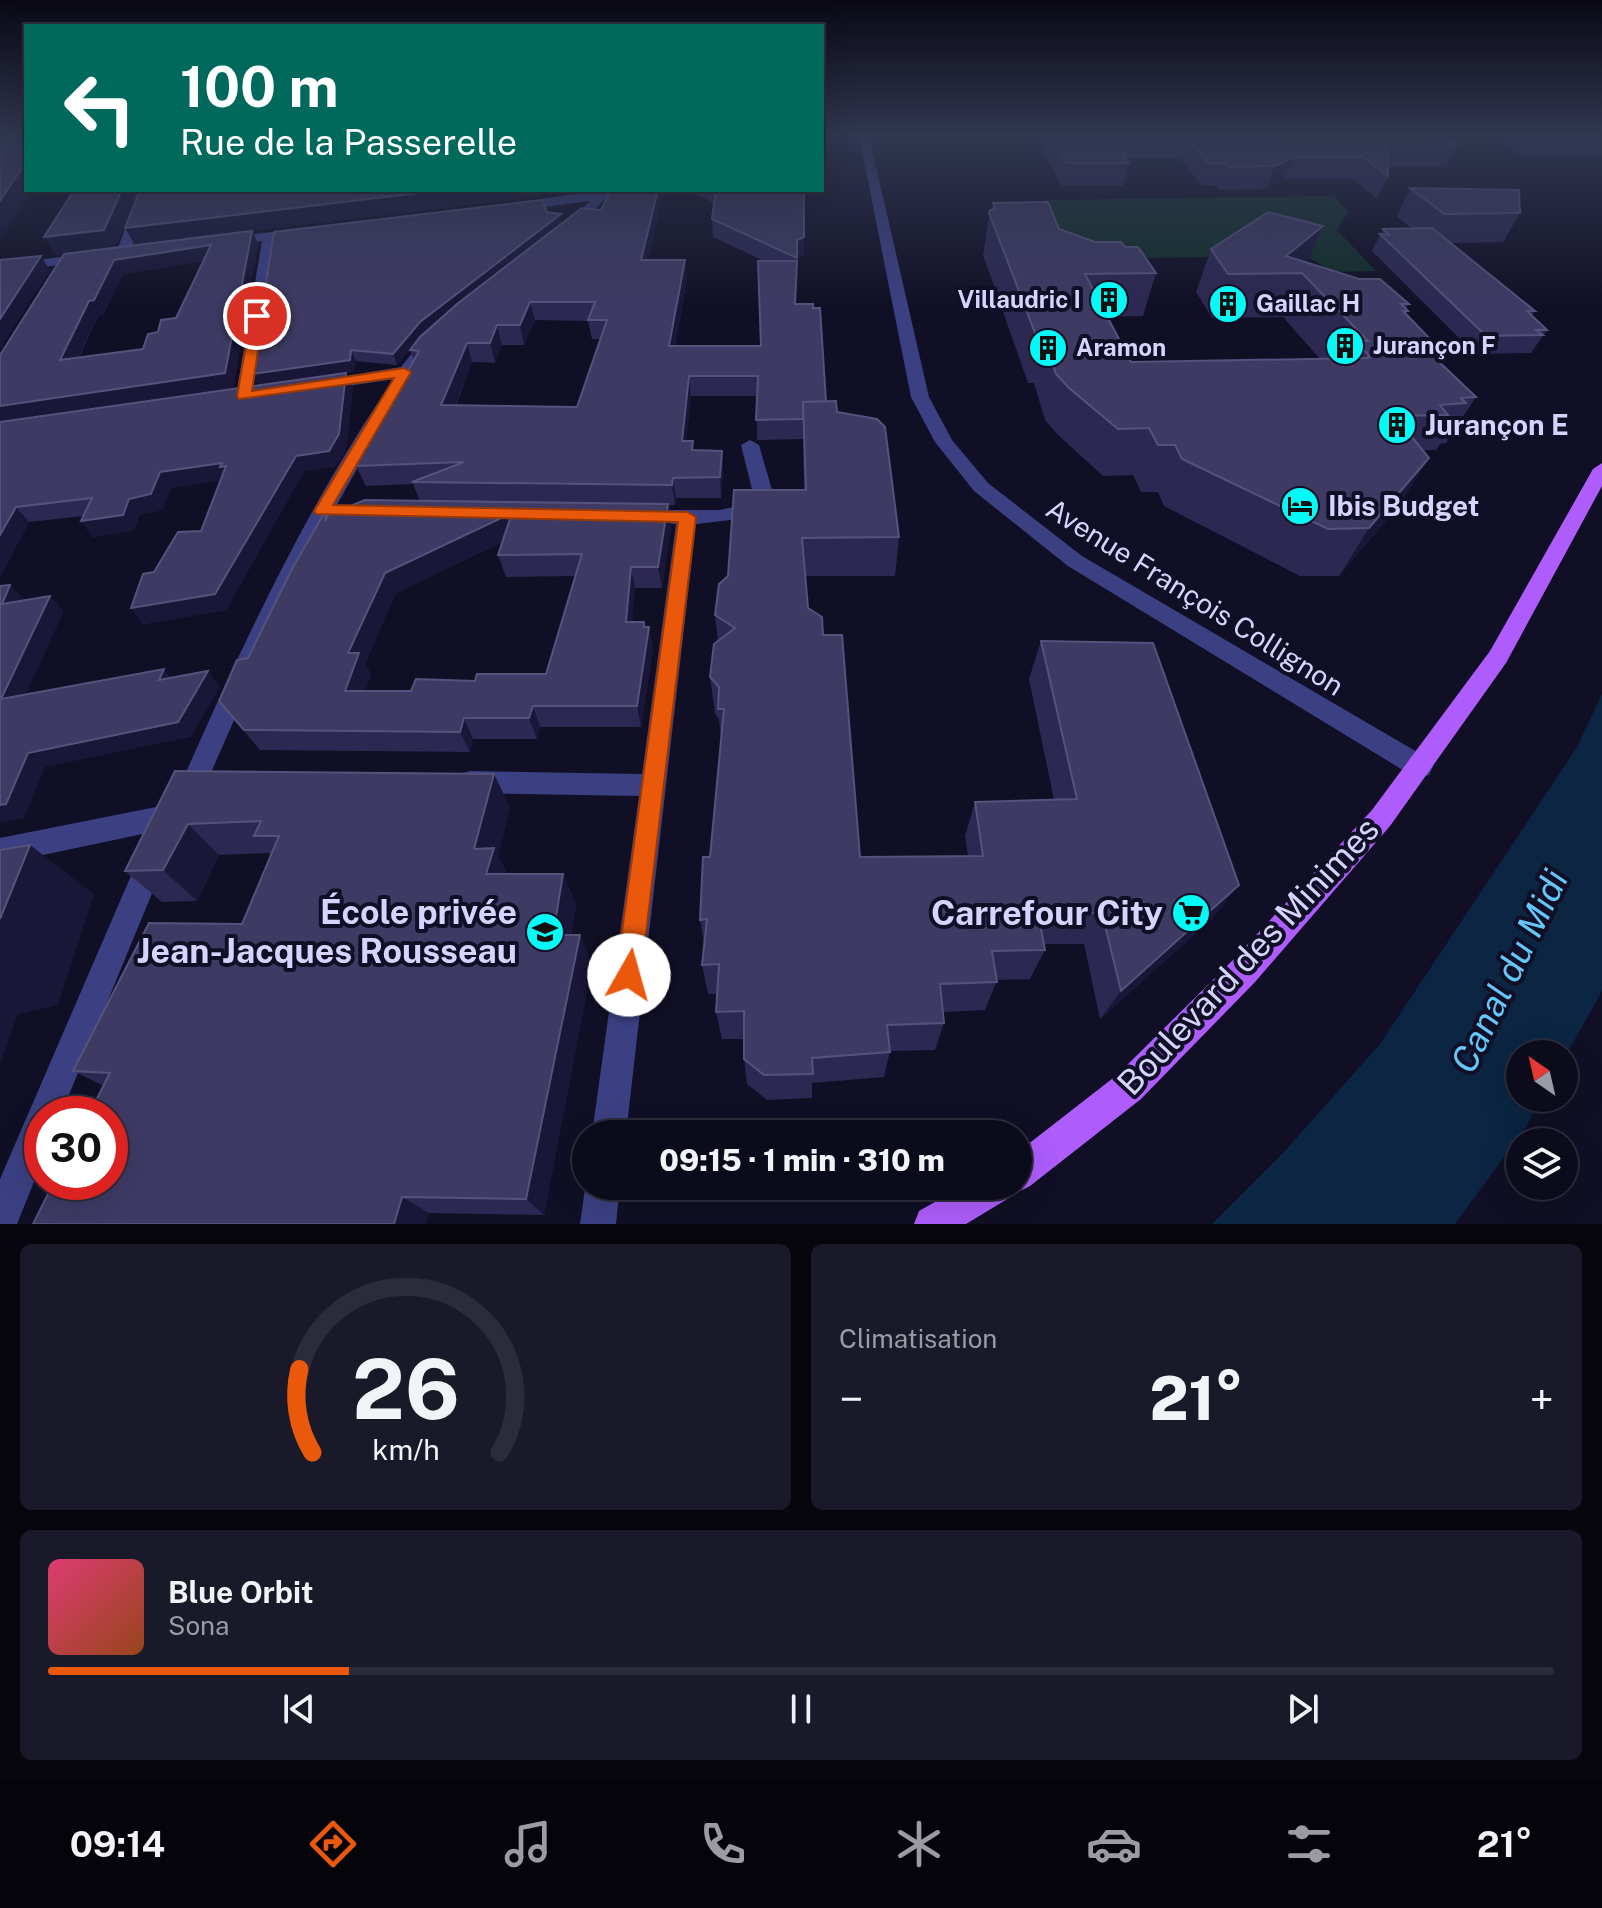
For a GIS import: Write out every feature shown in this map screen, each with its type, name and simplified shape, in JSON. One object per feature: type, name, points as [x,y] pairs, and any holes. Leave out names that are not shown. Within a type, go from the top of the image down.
[{"type":"main road","name":"Boulevard des Minimes","points":[[1032,1163],[1129,1087],[1244,971],[1331,877],[1420,767],[1498,657],[1602,469]]},
{"type":"main road","points":[[932,1224],[973,1200]]},
{"type":"street","points":[[0,269],[62,267],[130,252],[145,193]]},
{"type":"street","points":[[497,209],[605,193]]},
{"type":"street","points":[[555,244],[606,193]]},
{"type":"street","name":"Avenue François Collignon","points":[[876,193],[920,397],[939,434],[973,478],[1007,511],[1075,561],[1420,767]]},
{"type":"street","points":[[211,243],[315,231]]},
{"type":"street","points":[[244,396],[270,236]]},
{"type":"street","points":[[52,1096],[171,816],[197,776],[255,642],[404,372],[432,338],[451,322]]},
{"type":"street","points":[[302,387],[404,372]]},
{"type":"street","points":[[624,516],[687,517],[745,513],[758,508],[764,497],[750,445]]},
{"type":"street","points":[[611,1120],[687,517]]},
{"type":"street","points":[[197,776],[228,777]]},
{"type":"street","points":[[448,781],[653,785]]},
{"type":"street","points":[[0,851],[171,816]]},
{"type":"street","points":[[0,1222],[24,1163]]},
{"type":"street","points":[[598,1224],[601,1200]]},
{"type":"green space","points":[[1333,196],[1348,211],[1337,230],[1376,271],[1330,272],[1309,258],[1279,246],[1247,241],[1222,245],[1207,257],[1076,259],[1045,200]]},
{"type":"water","name":"Canal du Midi","points":[[1602,694],[1602,991],[1575,1040],[1506,1040],[1506,1112],[1534,1112],[1525,1128],[1506,1128],[1506,1154],[1455,1224],[1212,1224],[1282,1154],[1380,1044],[1577,747]]},
{"type":"building","points":[[72,193],[121,193],[104,230],[44,237]]},
{"type":"building","points":[[139,193],[418,193],[125,228]]},
{"type":"building","points":[[609,193],[657,193],[641,260],[685,260],[669,346],[761,346],[758,261],[797,261],[795,304],[813,304],[813,308],[820,308],[826,402],[803,402],[803,419],[756,420],[758,376],[689,376],[682,441],[693,441],[692,450],[722,451],[720,477],[673,478],[672,485],[412,482],[464,462],[356,466],[419,351],[410,350],[420,337],[457,304],[582,208],[601,210]],"holes":[[[530,302],[595,302],[588,320],[607,320],[577,407],[441,405],[467,343],[490,343],[497,325],[520,325]]]},
{"type":"building","points":[[716,193],[804,193],[804,237],[797,240],[797,258],[712,219]]},
{"type":"building","points":[[1417,193],[1519,193],[1520,213],[1444,214]]},
{"type":"building","points":[[542,200],[547,212],[561,214],[420,322],[393,354],[351,350],[350,360],[252,374],[274,232]]},
{"type":"building","points":[[1048,202],[1059,229],[1095,242],[1121,242],[1125,247],[1138,247],[1156,273],[1085,274],[1131,362],[1370,357],[1356,341],[1368,341],[1302,273],[1228,274],[1211,249],[1268,212],[1323,226],[1286,256],[1359,279],[1380,279],[1409,304],[1401,304],[1408,311],[1403,311],[1430,339],[1416,340],[1476,397],[1461,398],[1466,403],[1440,405],[1448,415],[1395,416],[1429,458],[1369,528],[1328,529],[1182,459],[1175,445],[1158,445],[1149,428],[1118,429],[1056,374],[1044,338],[1037,338],[989,213],[995,209],[993,203]]},
{"type":"building","points":[[1432,228],[1535,311],[1527,311],[1547,330],[1536,330],[1543,335],[1486,336],[1380,234],[1389,235],[1383,229]]},
{"type":"building","points":[[252,231],[225,373],[0,406],[0,355],[64,254]],"holes":[[[211,245],[176,318],[161,320],[158,332],[148,334],[143,349],[60,360],[89,301],[94,300],[114,260]]]},
{"type":"building","points":[[41,256],[0,319],[0,260]]},
{"type":"building","points":[[346,373],[339,434],[329,451],[296,456],[215,594],[131,608],[143,574],[154,572],[178,532],[201,531],[226,466],[220,467],[222,463],[160,472],[151,494],[129,499],[123,515],[81,521],[92,498],[16,507],[0,535],[0,422]]},
{"type":"building","points":[[836,401],[837,412],[877,419],[885,427],[899,537],[802,538],[808,608],[822,617],[823,635],[842,635],[860,857],[983,856],[975,802],[1077,799],[1041,641],[1153,643],[1239,885],[1121,991],[1102,913],[1038,913],[1045,950],[992,951],[997,982],[940,984],[944,1023],[887,1025],[890,1052],[812,1058],[813,1074],[764,1075],[744,1059],[744,1011],[716,1012],[719,964],[702,965],[707,919],[700,920],[703,857],[710,857],[724,709],[718,709],[719,687],[710,677],[714,644],[735,628],[715,615],[719,584],[728,576],[734,490],[806,490],[803,402]]},
{"type":"building","points":[[365,500],[668,504],[658,567],[631,567],[626,622],[644,622],[644,627],[649,627],[637,706],[533,706],[529,718],[464,718],[460,732],[244,730],[219,701],[237,660],[248,658],[292,569],[326,510],[325,521],[328,515]],"holes":[[[512,513],[498,555],[582,554],[546,674],[477,674],[475,681],[416,679],[411,691],[345,691],[359,653],[348,653],[385,573]]]},
{"type":"building","points":[[10,585],[2,604],[50,596],[1,699],[164,669],[159,680],[208,671],[178,722],[28,753],[6,804],[0,805],[0,586]]},
{"type":"building","points":[[175,771],[494,774],[474,849],[494,848],[486,874],[563,874],[553,935],[580,935],[526,1199],[402,1197],[394,1224],[33,1224],[45,1200],[128,1200],[128,1096],[98,1096],[110,1073],[73,1071],[149,923],[242,924],[279,836],[254,836],[261,821],[188,824],[163,870],[125,871]]},
{"type":"building","points":[[30,845],[0,919],[0,850]]},
{"type":"place","name":"Villaudric I","points":[[1109,300]]},
{"type":"place","name":"Gaillac H","points":[[1228,304]]},
{"type":"place","name":"Jurançon F","points":[[1345,346]]},
{"type":"place","name":"Aramon","points":[[1048,348]]},
{"type":"place","name":"Jurançon E","points":[[1397,425]]},
{"type":"place","name":"Ibis Budget","points":[[1300,506]]},
{"type":"place","name":"Carrefour City","points":[[1191,913]]},
{"type":"place","name":"École privée Jean-Jacques Rousseau","points":[[545,932]]},
{"type":"route","points":[[257,316],[244,396],[404,372],[322,511],[687,517],[629,975]]}]
